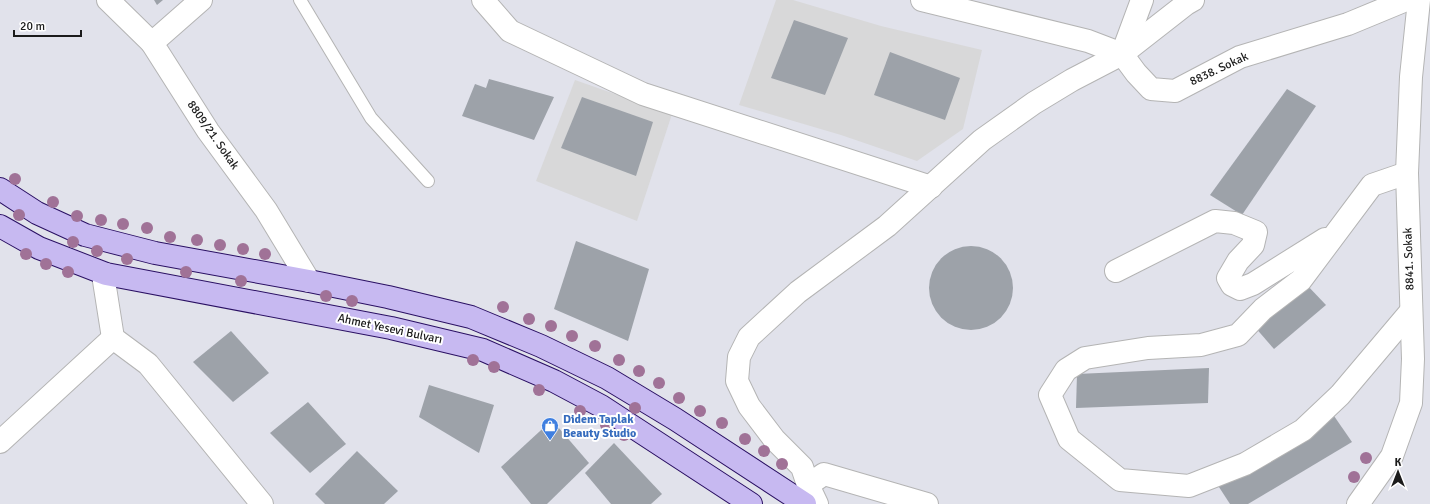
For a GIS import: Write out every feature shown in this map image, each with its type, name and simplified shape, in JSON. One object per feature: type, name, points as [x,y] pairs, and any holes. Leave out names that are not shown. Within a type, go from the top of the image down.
[{"type":"street","name":"8809/21. Sokak","points":[[108,0],[152,43],[208,131],[266,210],[309,281]]},
{"type":"street","points":[[152,43],[201,0]]},
{"type":"street","points":[[483,0],[510,31],[643,94],[931,187]]},
{"type":"street","points":[[922,0],[1088,40],[1122,54]]},
{"type":"street","points":[[1122,54],[1142,0]]},
{"type":"street","points":[[810,498],[802,467],[774,439],[749,406],[737,381],[739,357],[749,337],[798,292],[887,226],[982,140],[1034,103],[1072,80],[1122,54],[1193,0]]},
{"type":"street","name":"8838. Sokak","points":[[1122,54],[1136,73],[1151,89],[1175,91],[1240,57],[1348,24],[1406,0]]},
{"type":"street","name":"8841. Sokak","points":[[1358,504],[1392,456],[1411,403],[1413,359],[1407,174],[1411,77],[1419,0]]},
{"type":"street","points":[[1407,174],[1372,186],[1300,280],[1263,309],[1238,335],[1201,345],[1148,348],[1085,358],[1066,370],[1050,395],[1069,439],[1120,480],[1189,486],[1245,464],[1303,430],[1340,395],[1411,311]]},
{"type":"street","points":[[0,189],[37,213],[85,235],[155,253],[309,281],[471,317],[541,346],[607,378],[810,498]]},
{"type":"street","points":[[1116,271],[1214,221],[1234,223],[1256,232],[1253,245],[1238,261],[1228,278],[1232,285],[1240,289],[1253,284],[1338,231]]},
{"type":"street","name":"Ahmet Yesevi Bulvarı","points":[[0,226],[39,248],[106,274],[391,328],[483,350],[554,381],[601,406],[752,504]]},
{"type":"street","points":[[106,274],[104,281],[113,338],[148,364],[262,504]]},
{"type":"street","points":[[0,442],[113,338]]},
{"type":"street","points":[[810,498],[824,474],[927,504]]},
{"type":"lane","points":[[300,0],[372,118],[428,181]]},
{"type":"shaded area","points":[[776,0],[793,0],[881,26],[982,50],[963,129],[917,161],[841,135],[739,105]]},
{"type":"shaded area","points":[[575,80],[672,114],[637,221],[536,181]]},
{"type":"building","points":[[154,0],[163,0],[157,5]]},
{"type":"building","points":[[794,20],[848,38],[825,95],[771,78]]},
{"type":"building","points":[[890,52],[960,78],[945,120],[874,95]]},
{"type":"building","points":[[489,79],[554,97],[534,140],[462,116],[475,84],[486,88]]},
{"type":"building","points":[[1287,89],[1316,106],[1242,215],[1210,195]]},
{"type":"building","points":[[582,97],[653,122],[636,176],[561,148]]},
{"type":"building","points":[[576,241],[649,269],[628,341],[554,309]]},
{"type":"building","points":[[971,246],[979,247],[994,253],[1006,265],[1012,280],[1012,296],[1006,311],[994,323],[979,329],[971,330],[963,329],[948,323],[936,311],[930,296],[929,288],[930,280],[936,265],[948,253],[963,247]]},
{"type":"building","points":[[1305,283],[1326,305],[1274,349],[1254,326]]},
{"type":"building","points":[[231,331],[269,373],[233,402],[193,362]]},
{"type":"building","points":[[1209,368],[1208,403],[1076,408],[1077,374]]},
{"type":"building","points":[[429,385],[494,405],[479,453],[419,417]]},
{"type":"building","points":[[308,402],[346,444],[310,473],[270,433]]},
{"type":"building","points":[[1332,413],[1352,442],[1248,504],[1230,504],[1217,484]]},
{"type":"building","name":"Didem Taplak Beauty Studio","points":[[552,420],[589,463],[547,504],[531,504],[501,467]]},
{"type":"building","points":[[614,443],[662,494],[651,504],[611,504],[585,473]]},
{"type":"building","points":[[357,451],[398,491],[384,504],[325,504],[315,494]]},
{"type":"place","name":"Didem Taplak Beauty Studio","points":[[550,441]]}]
